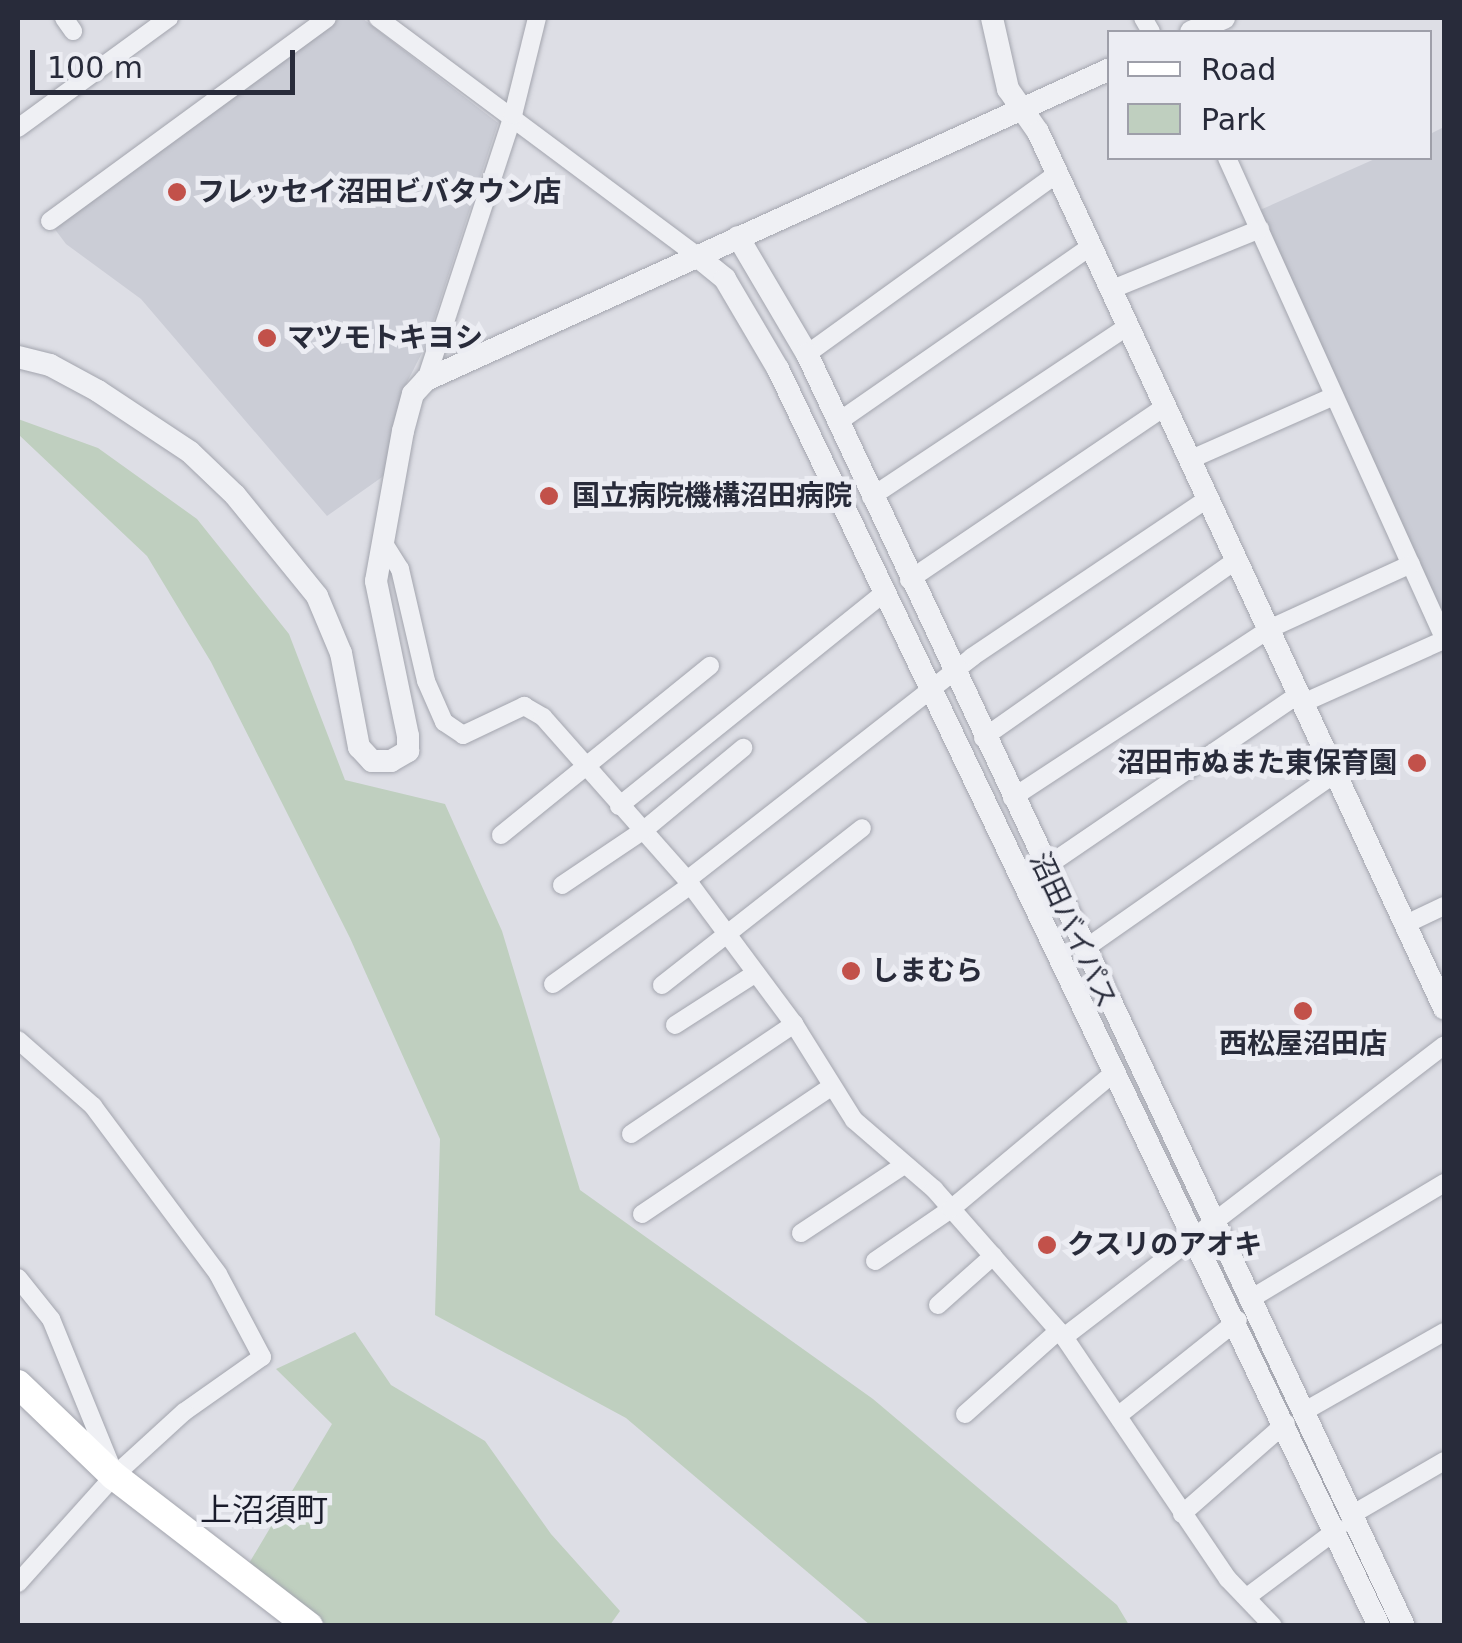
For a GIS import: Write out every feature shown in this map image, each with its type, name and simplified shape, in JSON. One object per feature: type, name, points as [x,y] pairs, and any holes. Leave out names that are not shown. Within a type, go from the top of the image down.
[{"type":"main road","points":[[18,1384],[114,1476],[309,1626]]},
{"type":"street","points":[[18,128],[168,18]]},
{"type":"street","points":[[50,221],[327,18]]},
{"type":"street","points":[[378,18],[697,256]]},
{"type":"street","points":[[426,380],[513,115],[536,18]]},
{"type":"street","points":[[992,18],[1008,89],[1024,106],[1057,174],[1444,1004]]},
{"type":"street","points":[[1195,30],[1224,18]]},
{"type":"street","points":[[18,357],[50,365],[98,391],[190,452],[235,495],[318,596],[341,653],[352,732],[372,760],[391,762],[408,751],[408,736],[380,626],[376,582],[412,394],[426,380],[1107,69]]},
{"type":"street","points":[[1044,868],[1301,698],[1444,639],[1229,160]]},
{"type":"street","points":[[807,354],[1057,174]]},
{"type":"street","points":[[1110,290],[1260,228]]},
{"type":"street","name":"沼田バイパス","points":[[738,236],[807,354],[1083,950],[1203,1226],[1238,1320],[1296,1417]]},
{"type":"street","points":[[838,422],[1090,247]]},
{"type":"street","name":"沼田バイパス","points":[[697,256],[725,280],[778,369],[1115,1072],[1203,1226],[1252,1298],[1296,1417],[1345,1521],[1404,1626]]},
{"type":"street","points":[[872,497],[1127,327]]},
{"type":"street","points":[[1189,460],[1334,396]]},
{"type":"street","points":[[909,580],[1164,407]]},
{"type":"street","points":[[553,984],[689,883],[952,672],[1207,499]]},
{"type":"street","points":[[382,542],[400,569],[426,681],[444,722],[462,735],[510,710],[535,709],[585,772],[644,830],[689,883],[794,1024],[854,1120],[951,1209],[1061,1334],[1120,1415],[1182,1514],[1273,1626]]},
{"type":"street","points":[[984,738],[1236,560]]},
{"type":"street","points":[[1012,798],[1269,630],[1411,564]]},
{"type":"street","points":[[620,806],[886,591]]},
{"type":"street","points":[[501,835],[585,772],[710,666]]},
{"type":"street","points":[[562,886],[644,830],[743,748]]},
{"type":"street","points":[[1083,950],[1336,773]]},
{"type":"street","points":[[662,985],[730,938],[862,828]]},
{"type":"street","points":[[1406,924],[1444,906]]},
{"type":"street","points":[[675,1025],[756,973]]},
{"type":"street","points":[[631,1134],[794,1024]]},
{"type":"street","points":[[18,1040],[93,1106],[218,1274],[262,1357],[184,1412],[114,1476],[18,1583]]},
{"type":"street","points":[[965,1414],[1061,1334],[1444,1045]]},
{"type":"street","points":[[875,1261],[951,1209],[1115,1072]]},
{"type":"street","points":[[642,1214],[830,1087]]},
{"type":"street","points":[[801,1233],[904,1165]]},
{"type":"street","points":[[1252,1298],[1444,1183]]},
{"type":"street","points":[[938,1305],[993,1256]]},
{"type":"street","points":[[18,1278],[52,1319],[114,1476]]},
{"type":"street","points":[[1120,1415],[1238,1320]]},
{"type":"street","points":[[1182,1514],[1296,1417],[1444,1332]]},
{"type":"street","points":[[1247,1597],[1345,1521],[1444,1461]]},
{"type":"street","name":"沼田バイパス","points":[[1345,1521],[1379,1626]]},
{"type":"shaded area","points":[[340,18],[362,18],[498,123],[425,347],[404,388],[385,475],[327,516],[141,299],[66,244],[54,228]]},
{"type":"shaded area","points":[[1444,127],[1444,618],[1260,210],[1372,160],[1432,160],[1432,133]]},
{"type":"green space","points":[[18,419],[98,448],[197,519],[289,634],[345,780],[445,804],[502,931],[580,1190],[873,1399],[1117,1605],[1129,1625],[870,1625],[626,1418],[435,1315],[440,1139],[350,938],[211,662],[147,556],[18,434]]},
{"type":"green space","points":[[355,1332],[391,1385],[485,1441],[551,1534],[620,1611],[610,1625],[327,1625],[248,1565],[332,1424],[276,1369]]},
{"type":"place","name":"フレッセイ沼田ビバタウン店","points":[[177,192]]},
{"type":"place","name":"マツモトキヨシ","points":[[267,338]]},
{"type":"place","name":"国立病院機構沼田病院","points":[[549,496]]},
{"type":"place","name":"沼田市ぬまた東保育園","points":[[1417,763]]},
{"type":"place","name":"しまむら","points":[[851,971]]},
{"type":"place","name":"西松屋沼田店","points":[[1303,1011]]},
{"type":"place","name":"クスリのアオキ","points":[[1047,1245]]},
{"type":"district","name":"上沼須町","points":[[264,1510]]}]
